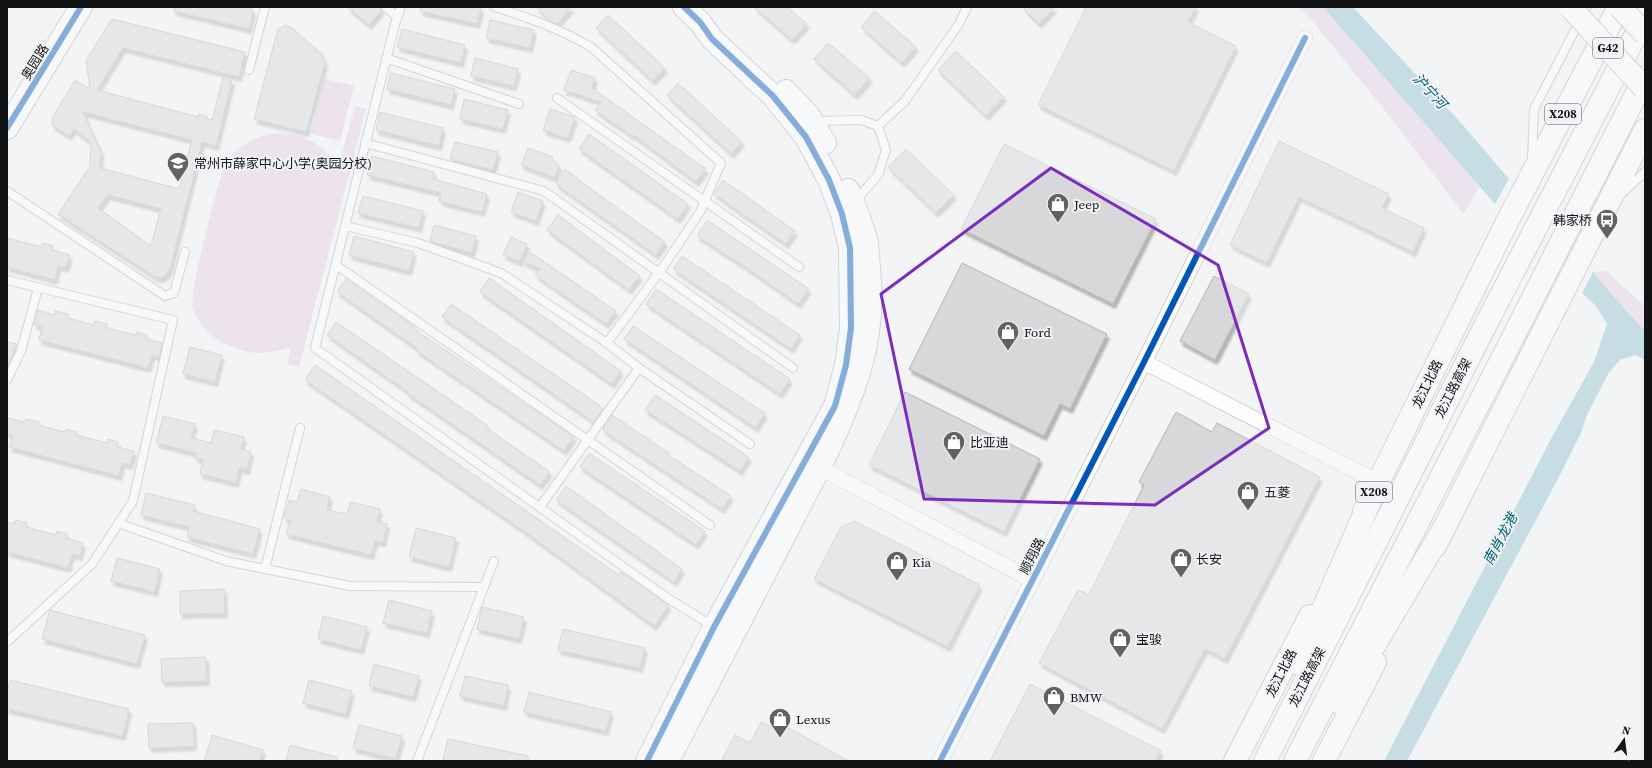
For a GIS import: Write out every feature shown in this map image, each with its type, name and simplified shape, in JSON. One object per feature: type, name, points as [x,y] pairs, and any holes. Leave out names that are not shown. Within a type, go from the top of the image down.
[{"type":"main road","name":"奥园路","points":[[7,106],[68,7]]},
{"type":"main road","name":"奥园路","points":[[7,128],[81,7]]},
{"type":"main road","points":[[647,761],[714,627],[835,406],[846,365],[851,328],[850,248],[842,214],[829,180],[806,137],[773,96],[712,39],[700,22],[684,7]]},
{"type":"main road","name":"G42","points":[[1619,7],[1645,34]]},
{"type":"main road","name":"龙江北路","points":[[1236,761],[1375,488],[1531,175],[1619,7]]},
{"type":"main road","name":"G42","points":[[1580,11],[1645,89]]},
{"type":"main road","name":"龙江路高架","points":[[1265,761],[1482,332],[1645,17]]},
{"type":"main road","points":[[668,761],[820,468],[848,408],[862,366],[869,330],[871,290],[866,240],[834,157],[812,121],[774,77],[715,26],[700,22]]},
{"type":"main road","points":[[1295,761],[1645,77]]},
{"type":"main road","points":[[1324,761],[1443,530],[1645,130]]},
{"type":"main road","points":[[1257,761],[1375,488]]},
{"type":"main road","points":[[1306,761],[1443,530]]},
{"type":"street","name":"顺翔路","points":[[940,761],[1144,362],[1305,38]]},
{"type":"street","points":[[1144,362],[1375,488]]},
{"type":"street","points":[[820,468],[1032,580]]},
{"type":"lane","points":[[249,70],[265,7]]},
{"type":"lane","points":[[386,7],[397,17]]},
{"type":"lane","points":[[401,7],[386,58],[315,348],[670,599],[714,627]]},
{"type":"lane","points":[[495,7],[537,21],[567,34],[591,47],[721,163],[700,212],[659,272],[607,343]]},
{"type":"lane","points":[[878,126],[905,101],[959,24],[967,7]]},
{"type":"lane","points":[[1531,175],[1534,109],[1580,11]]},
{"type":"lane","points":[[386,58],[519,104]]},
{"type":"lane","points":[[557,98],[799,267]]},
{"type":"lane","points":[[812,121],[861,120],[878,126]]},
{"type":"lane","points":[[853,203],[878,175],[886,150],[878,126]]},
{"type":"lane","points":[[365,143],[544,191],[793,368]]},
{"type":"lane","points":[[1605,210],[1645,172]]},
{"type":"lane","points":[[7,191],[165,296],[174,293],[185,252]]},
{"type":"lane","points":[[345,226],[418,243],[501,272],[607,343],[639,368],[750,444]]},
{"type":"lane","points":[[336,265],[710,526]]},
{"type":"lane","points":[[7,280],[173,320],[133,500],[92,564],[7,642]]},
{"type":"lane","points":[[7,380],[22,350],[38,288]]},
{"type":"lane","points":[[540,507],[639,368]]},
{"type":"lane","points":[[265,569],[300,428]]},
{"type":"lane","points":[[118,523],[226,561],[350,586],[484,587]]},
{"type":"lane","points":[[417,761],[494,561]]},
{"type":"highlighted area","points":[[1051,168],[1218,265],[1269,428],[1155,505],[924,499],[881,294]]},
{"type":"shaded area","points":[[1298,7],[1323,7],[1480,187],[1463,214],[1387,113],[1314,23]]},
{"type":"shaded area","points":[[325,79],[354,86],[340,141],[311,134]]},
{"type":"shaded area","points":[[355,106],[366,109],[299,367],[287,364],[291,347],[274,352],[258,353],[243,351],[221,341],[206,330],[199,321],[193,310],[192,301],[198,266],[222,171],[232,155],[241,147],[252,140],[274,134],[298,136],[309,140],[325,151],[338,168]]},
{"type":"shaded area","points":[[1606,271],[1645,306],[1645,331],[1593,272]]},
{"type":"water","name":"沪宁河","points":[[1323,7],[1353,7],[1462,124],[1509,179],[1495,204]]},
{"type":"water","name":"南肖龙港","points":[[1593,272],[1645,331],[1645,360],[1636,355],[1620,360],[1608,374],[1587,415],[1581,433],[1560,475],[1407,761],[1384,761],[1552,437],[1594,362],[1607,324],[1596,306],[1582,293]]},
{"type":"building","points":[[174,7],[251,7],[253,12],[249,29],[174,11]]},
{"type":"building","points":[[347,7],[381,7],[382,10],[369,25]]},
{"type":"building","points":[[421,7],[481,7],[477,24],[420,11]]},
{"type":"building","points":[[536,7],[572,7],[557,24],[552,22]]},
{"type":"building","points":[[754,7],[787,7],[807,24],[792,40]]},
{"type":"building","points":[[1022,7],[1055,7],[1039,24]]},
{"type":"building","points":[[1086,7],[1196,7],[1188,22],[1236,46],[1174,171],[1038,105]]},
{"type":"building","points":[[875,11],[916,47],[902,63],[861,27]]},
{"type":"building","points":[[608,15],[665,68],[653,81],[596,28]]},
{"type":"building","points":[[112,19],[245,52],[239,77],[123,48],[97,90],[198,117],[199,114],[212,120],[223,78],[232,81],[216,146],[202,142],[170,269],[166,275],[161,278],[155,277],[58,214],[90,166],[91,143],[74,129],[69,136],[52,125],[52,118],[75,80],[90,89],[86,60]],"holes":[[[83,112],[192,140],[179,189],[100,168],[101,149],[100,150]],[[108,195],[161,209],[151,246],[98,208]]]},
{"type":"building","points":[[490,20],[534,30],[530,48],[486,38]]},
{"type":"building","points":[[285,25],[292,28],[322,54],[325,63],[306,132],[254,119],[278,29]]},
{"type":"building","points":[[402,29],[465,45],[461,63],[397,47]]},
{"type":"building","points":[[828,43],[870,78],[855,95],[814,59]]},
{"type":"building","points":[[956,51],[1004,97],[986,116],[938,70]]},
{"type":"building","points":[[475,58],[518,69],[514,86],[471,76]]},
{"type":"building","points":[[571,70],[595,78],[592,88],[706,169],[696,182],[633,135],[632,136],[595,110],[601,102],[564,90]]},
{"type":"building","points":[[391,73],[455,89],[451,105],[387,89]]},
{"type":"building","points":[[678,83],[742,142],[731,154],[667,95]]},
{"type":"building","points":[[464,99],[508,110],[503,129],[460,119]]},
{"type":"building","points":[[550,109],[575,117],[568,138],[543,130]]},
{"type":"building","points":[[380,112],[443,128],[439,146],[376,130]]},
{"type":"building","points":[[589,134],[688,204],[678,219],[579,149]]},
{"type":"building","points":[[1279,141],[1389,194],[1382,208],[1424,228],[1413,252],[1299,197],[1267,263],[1230,245]]},
{"type":"building","points":[[455,142],[498,152],[493,170],[450,159]]},
{"type":"building","name":"Jeep","points":[[1004,144],[1156,219],[1113,304],[961,229]]},
{"type":"building","points":[[528,148],[553,157],[552,159],[559,165],[555,178],[521,165]]},
{"type":"building","points":[[906,149],[954,195],[936,213],[888,167]]},
{"type":"building","points":[[372,156],[434,172],[433,179],[487,194],[482,212],[439,201],[441,193],[367,175]]},
{"type":"building","points":[[565,169],[665,242],[656,255],[557,185],[557,181]]},
{"type":"building","points":[[723,180],[795,231],[786,244],[714,194]]},
{"type":"building","points":[[518,192],[543,201],[536,221],[511,212]]},
{"type":"building","points":[[363,196],[423,211],[419,228],[358,213]]},
{"type":"building","points":[[558,215],[640,276],[629,290],[547,230]]},
{"type":"building","points":[[707,220],[809,289],[798,304],[750,270],[697,236]]},
{"type":"building","points":[[434,225],[476,236],[472,253],[430,241]]},
{"type":"building","points":[[354,236],[414,252],[409,271],[349,255]]},
{"type":"building","points":[[511,237],[527,244],[520,262],[503,255]]},
{"type":"building","points":[[7,238],[42,247],[43,243],[53,246],[52,250],[70,255],[66,268],[58,266],[55,280],[7,267]]},
{"type":"building","points":[[530,252],[616,311],[606,324],[535,275],[540,269],[523,262]]},
{"type":"building","points":[[682,256],[800,335],[791,349],[673,269]]},
{"type":"building","name":"Ford","points":[[962,263],[1107,334],[1070,409],[1060,404],[1044,436],[909,369]]},
{"type":"building","points":[[1214,276],[1249,294],[1215,360],[1180,341]]},
{"type":"building","points":[[489,278],[621,371],[612,384],[480,292]]},
{"type":"building","points":[[346,279],[415,327],[414,329],[574,437],[564,451],[417,351],[418,349],[337,292]]},
{"type":"building","points":[[656,289],[790,379],[780,394],[646,304]]},
{"type":"building","points":[[451,304],[599,405],[603,409],[594,422],[442,317]]},
{"type":"building","points":[[38,310],[54,315],[55,311],[68,314],[67,318],[94,325],[95,321],[107,324],[106,328],[136,335],[137,332],[147,335],[146,339],[162,343],[159,357],[152,355],[148,368],[39,340],[42,327],[34,325]]},
{"type":"building","points":[[336,322],[487,425],[485,427],[550,472],[540,485],[407,393],[408,392],[327,335]]},
{"type":"building","points":[[633,326],[765,413],[756,428],[624,339]]},
{"type":"building","points":[[7,342],[17,344],[7,367]]},
{"type":"building","points":[[190,347],[222,355],[215,382],[183,374]]},
{"type":"building","points":[[315,365],[619,575],[621,572],[669,605],[654,626],[528,534],[305,380]]},
{"type":"building","name":"比亚迪","points":[[905,392],[1040,459],[1004,532],[869,465]]},
{"type":"building","points":[[655,395],[749,457],[740,471],[645,410]]},
{"type":"building","points":[[1176,412],[1212,432],[1217,423],[1320,477],[1225,659],[1205,649],[1162,729],[1039,663],[1078,590],[1089,595],[1144,485],[1139,482]]},
{"type":"building","points":[[612,415],[669,453],[668,455],[731,496],[722,509],[604,431],[603,428]]},
{"type":"building","points":[[163,416],[195,424],[191,438],[211,443],[214,430],[244,437],[241,449],[251,452],[247,470],[239,468],[236,483],[200,474],[203,460],[195,458],[196,453],[156,443]]},
{"type":"building","points":[[7,418],[25,422],[26,419],[39,422],[38,425],[65,432],[66,429],[77,432],[76,435],[107,443],[108,439],[118,442],[117,447],[134,451],[130,465],[122,463],[119,476],[9,447],[13,435],[7,434]]},
{"type":"building","points":[[589,453],[705,531],[696,545],[580,467]]},
{"type":"building","points":[[566,486],[682,569],[674,582],[556,500]]},
{"type":"building","points":[[301,489],[330,497],[327,510],[347,514],[350,502],[380,509],[377,522],[387,524],[383,542],[375,541],[371,555],[286,534],[290,520],[284,518],[289,500],[297,502]]},
{"type":"building","points":[[146,493],[195,505],[193,511],[260,529],[253,554],[187,537],[189,527],[141,515]]},
{"type":"building","points":[[16,520],[27,523],[26,527],[56,535],[57,531],[67,534],[66,538],[83,543],[80,556],[72,554],[68,568],[7,552],[7,522],[14,524]]},
{"type":"building","name":"Kia","points":[[854,521],[980,585],[948,647],[814,579],[841,527]]},
{"type":"building","points":[[416,528],[456,538],[449,567],[409,557]]},
{"type":"building","points":[[117,558],[160,569],[155,592],[111,581]]},
{"type":"building","points":[[224,589],[225,613],[180,614],[180,591]]},
{"type":"building","points":[[389,600],[432,611],[427,633],[383,623]]},
{"type":"building","points":[[482,607],[524,617],[519,639],[477,629]]},
{"type":"building","points":[[50,610],[145,635],[137,664],[42,639]]},
{"type":"building","points":[[323,616],[367,627],[361,650],[318,639]]},
{"type":"building","points":[[563,629],[645,648],[640,668],[558,650]]},
{"type":"building","points":[[206,657],[207,681],[162,682],[161,659]]},
{"type":"building","points":[[374,664],[419,676],[413,697],[369,686]]},
{"type":"building","points":[[465,676],[508,685],[504,706],[460,696]]},
{"type":"building","points":[[10,680],[129,709],[123,736],[7,709],[7,693]]},
{"type":"building","points":[[309,680],[352,691],[346,714],[303,703]]},
{"type":"building","name":"BMW","points":[[1030,684],[1161,751],[1155,761],[990,761]]},
{"type":"building","points":[[529,692],[611,712],[606,731],[524,712]]},
{"type":"building","name":"Lexus","points":[[761,722],[773,728],[777,722],[849,761],[721,761],[735,735],[750,743]]},
{"type":"building","points":[[193,723],[194,746],[149,748],[148,724]]},
{"type":"building","points":[[359,725],[402,736],[396,759],[353,748]]},
{"type":"building","points":[[212,735],[263,750],[260,761],[204,761]]},
{"type":"building","points":[[448,739],[528,756],[528,761],[443,760]]},
{"type":"building","points":[[290,745],[337,757],[337,761],[286,761]]},
{"type":"cycle path","points":[[7,128],[81,7]]},
{"type":"cycle path","points":[[647,761],[714,627],[835,406],[846,365],[851,328],[850,248],[842,214],[829,180],[806,137],[773,96],[712,39],[700,22],[684,7]]},
{"type":"cycle path","points":[[940,761],[1144,362],[1305,38]]},
{"type":"place","name":"常州市薛家中心小学(奥园分校)","points":[[178,182]]},
{"type":"place","name":"Jeep","points":[[1058,224]]},
{"type":"place","name":"韩家桥","points":[[1607,240]]},
{"type":"place","name":"Ford","points":[[1008,352]]},
{"type":"place","name":"比亚迪","points":[[954,462]]},
{"type":"place","name":"五菱","points":[[1248,512]]},
{"type":"place","name":"长安","points":[[1181,578]]},
{"type":"place","name":"Kia","points":[[897,582]]},
{"type":"place","name":"宝骏","points":[[1120,658]]},
{"type":"place","name":"BMW","points":[[1054,716]]},
{"type":"place","name":"Lexus","points":[[780,738]]}]
